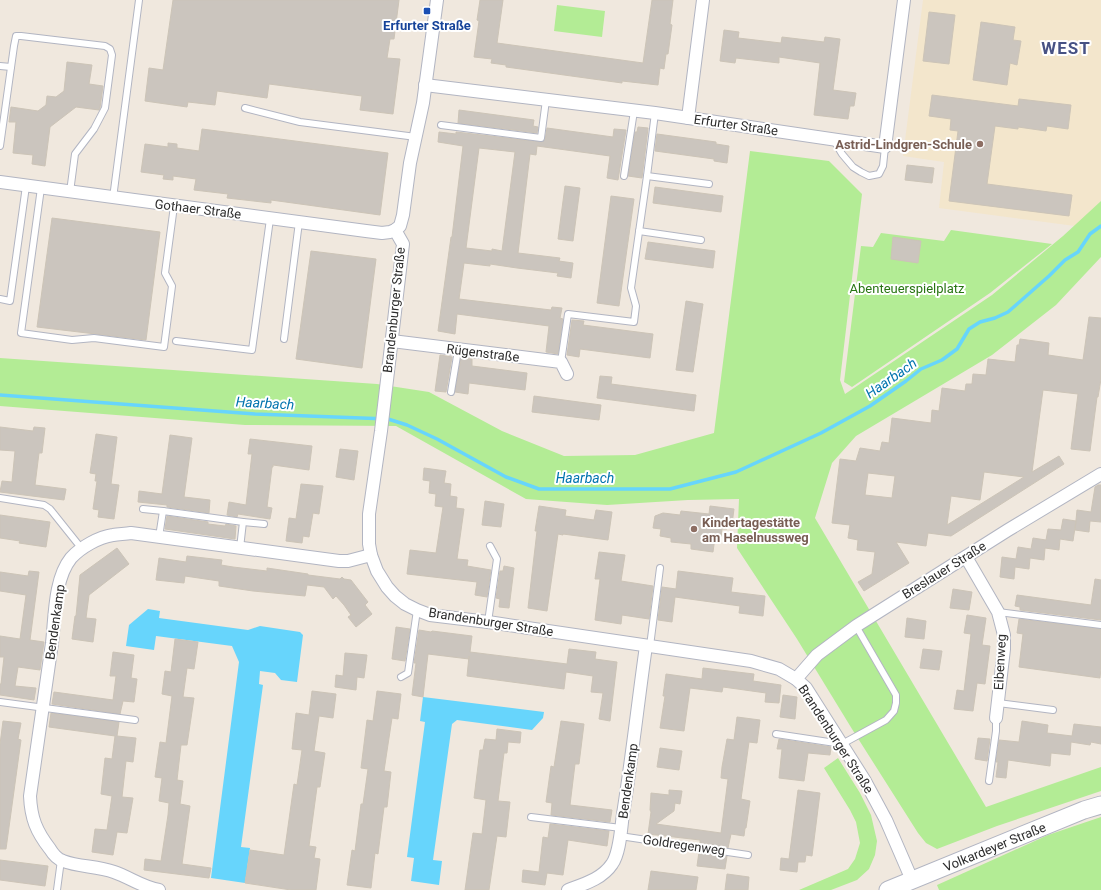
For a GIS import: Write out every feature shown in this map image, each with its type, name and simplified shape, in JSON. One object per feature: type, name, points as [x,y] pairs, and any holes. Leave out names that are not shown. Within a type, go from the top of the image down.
[{"type":"main road","name":"Volkardeyer Straße","points":[[888,890],[1084,810],[1101,805]]},
{"type":"street","name":"Brandenburger Straße","points":[[437,0],[425,85],[410,163],[403,215],[400,226],[395,230],[403,244],[381,431],[369,514],[369,544],[371,555],[377,571],[387,587],[395,596],[405,604],[430,615],[488,622],[752,661],[779,669],[796,679],[806,688],[842,744],[865,781],[886,820],[912,880]]},
{"type":"street","points":[[688,118],[704,0]]},
{"type":"street","points":[[885,147],[904,0]]},
{"type":"street","name":"Erfurter Straße","points":[[425,85],[655,113],[885,147]]},
{"type":"street","name":"Gothaer Straße","points":[[0,182],[382,233],[395,230]]},
{"type":"street","name":"Rügenstraße","points":[[392,341],[561,362]]},
{"type":"street","points":[[561,362],[566,374]]},
{"type":"street","name":"Breslauer Straße","points":[[796,679],[817,654],[856,626],[1008,530],[1101,474]]},
{"type":"street","name":"Bendenkamp","points":[[61,860],[42,839],[31,811],[30,796],[58,592],[63,572],[71,558],[82,549],[98,540],[112,535],[131,534],[339,561],[348,561],[371,555]]},
{"type":"street","name":"Eibenweg","points":[[966,557],[998,612],[1004,635],[1004,649],[996,718]]},
{"type":"street","name":"Bendenkamp","points":[[568,890],[595,879],[606,872],[613,864],[616,856],[629,781],[648,646]]},
{"type":"street","points":[[61,860],[73,864],[116,872],[144,886],[159,890]]},
{"type":"lane","points":[[113,198],[139,0]]},
{"type":"lane","points":[[0,146],[16,36],[104,46],[110,49],[112,55],[106,108],[94,129],[75,154],[70,192]]},
{"type":"lane","points":[[0,66],[11,68]]},
{"type":"lane","points":[[441,125],[541,138],[546,100]]},
{"type":"lane","points":[[245,108],[300,122],[416,137]]},
{"type":"lane","points":[[624,176],[634,111]]},
{"type":"lane","points":[[561,362],[568,314],[634,322],[636,306],[631,288],[655,113]]},
{"type":"lane","points":[[833,139],[842,154],[853,167],[869,176],[879,174],[883,166],[885,147]]},
{"type":"lane","points":[[647,176],[709,184]]},
{"type":"lane","points":[[0,300],[10,301],[26,186]]},
{"type":"lane","points":[[41,188],[21,333],[72,340],[94,338],[164,347],[172,286],[165,273],[174,206]]},
{"type":"lane","points":[[176,341],[252,350],[270,218]]},
{"type":"lane","points":[[284,339],[299,222]]},
{"type":"lane","points":[[639,231],[701,240]]},
{"type":"lane","points":[[452,392],[458,350]]},
{"type":"lane","points":[[0,498],[44,505],[50,509],[82,549]]},
{"type":"lane","points":[[143,509],[264,524]]},
{"type":"lane","points":[[159,537],[162,511]]},
{"type":"lane","points":[[240,548],[244,522]]},
{"type":"lane","points":[[488,622],[497,559],[490,546]]},
{"type":"lane","points":[[648,646],[660,568]]},
{"type":"lane","points":[[401,677],[408,673],[417,610]]},
{"type":"lane","points":[[998,612],[1101,625]]},
{"type":"lane","points":[[776,734],[842,744],[886,720],[894,711],[896,695],[856,626]]},
{"type":"lane","points":[[0,702],[135,720]]},
{"type":"lane","name":"Eibenweg","points":[[998,703],[1053,710]]},
{"type":"lane","name":"Eibenweg","points":[[989,781],[996,731],[996,718]]},
{"type":"lane","name":"Goldregenweg","points":[[531,817],[748,855]]},
{"type":"lane","points":[[57,890],[61,860]]},
{"type":"shaded area","points":[[923,0],[1101,0],[1101,201],[1075,226],[939,208],[944,162],[903,156]]},
{"type":"green space","points":[[557,5],[605,11],[602,37],[554,31]]},
{"type":"green space","points":[[750,151],[829,161],[862,194],[840,380],[845,394],[992,295],[1063,236],[1101,201],[1101,257],[1056,305],[992,355],[856,436],[832,463],[815,518],[986,807],[1101,767],[1101,791],[997,826],[937,849],[926,843],[918,833],[852,729],[797,639],[737,548],[739,499],[688,500],[607,505],[526,499],[396,426],[245,425],[0,406],[0,358],[377,384],[429,392],[502,431],[564,456],[635,455],[714,433]]},
{"type":"green space","name":"Abenteuerspielplatz","points":[[951,230],[1052,244],[990,293],[852,387],[844,382],[861,246],[873,247],[881,233],[944,241]]},
{"type":"green space","points":[[838,758],[860,793],[871,815],[877,841],[875,855],[869,869],[857,880],[831,890],[799,890],[848,869],[855,859],[860,843],[856,822],[824,768]]},
{"type":"green space","points":[[1101,817],[1101,890],[939,890],[937,885],[1048,835]]},
{"type":"water","points":[[148,609],[160,611],[159,618],[248,630],[260,626],[300,632],[303,635],[297,682],[281,680],[275,673],[260,671],[259,684],[263,685],[241,847],[250,848],[245,883],[211,878],[239,662],[232,646],[156,636],[154,650],[126,646],[129,625]]},
{"type":"water","points":[[423,697],[544,712],[543,718],[532,730],[457,720],[452,724],[433,860],[442,861],[439,885],[411,881],[414,858],[407,857],[425,722],[420,721]]},
{"type":"building","points":[[173,0],[399,0],[394,39],[390,39],[387,58],[400,59],[393,114],[360,110],[362,96],[269,84],[267,98],[217,91],[215,105],[188,102],[187,107],[145,101],[149,68],[163,70]]},
{"type":"building","points":[[480,0],[503,0],[497,43],[643,63],[652,0],[673,0],[670,24],[672,25],[668,54],[666,54],[664,69],[660,68],[658,85],[622,81],[622,83],[506,67],[506,65],[491,63],[492,59],[474,57],[479,21],[477,20]]},
{"type":"building","points":[[929,12],[955,15],[949,64],[923,61]]},
{"type":"building","points":[[981,22],[1015,27],[1013,40],[1021,41],[1017,65],[1010,63],[1007,85],[973,80]]},
{"type":"building","points":[[724,30],[739,32],[738,38],[781,43],[782,37],[824,42],[825,37],[840,39],[833,90],[856,93],[854,106],[850,106],[848,119],[814,115],[820,63],[779,57],[779,63],[736,58],[735,63],[720,61]]},
{"type":"building","points":[[67,62],[92,65],[89,84],[103,86],[100,108],[99,110],[76,107],[50,127],[45,166],[32,164],[33,155],[13,153],[16,122],[9,122],[11,107],[38,111],[46,105],[47,96],[56,97],[64,91]]},
{"type":"building","points":[[932,95],[1018,106],[1019,99],[1071,105],[1068,129],[1047,126],[1046,131],[1018,127],[1018,129],[995,126],[987,184],[1072,195],[1069,216],[949,201],[958,131],[950,130],[951,119],[929,116]]},
{"type":"building","points":[[459,110],[534,120],[533,126],[538,127],[537,133],[458,123]]},
{"type":"building","points":[[638,127],[648,128],[642,178],[628,176],[635,132],[637,132]]},
{"type":"building","points":[[547,128],[613,137],[614,129],[626,130],[618,180],[607,178],[610,156],[537,146],[536,155],[530,154],[518,253],[560,258],[559,261],[573,263],[571,278],[557,276],[558,273],[490,264],[490,266],[464,263],[459,299],[551,310],[552,307],[562,308],[560,318],[563,319],[558,354],[546,352],[549,326],[457,314],[455,334],[438,331],[452,237],[463,146],[438,142],[439,132],[456,134],[456,132],[541,142],[545,140]],"holes":[[[479,148],[515,152],[502,251],[466,248]]]},
{"type":"building","points":[[202,129],[388,153],[380,215],[271,200],[271,203],[227,198],[228,194],[194,190],[196,179],[173,176],[173,180],[163,179],[164,175],[141,172],[145,144],[168,147],[168,143],[177,144],[177,148],[199,151]]},
{"type":"building","points":[[657,134],[716,142],[716,144],[729,146],[727,163],[714,161],[714,159],[655,151]]},
{"type":"building","points":[[907,165],[934,168],[932,183],[905,180]]},
{"type":"building","points":[[565,186],[580,188],[573,241],[558,239]]},
{"type":"building","points":[[655,187],[723,196],[721,212],[653,203]]},
{"type":"building","points":[[611,196],[634,199],[619,306],[597,303]]},
{"type":"building","points":[[52,218],[160,232],[146,340],[37,327]]},
{"type":"building","points":[[893,237],[921,241],[918,263],[891,259]]},
{"type":"building","points":[[648,242],[715,251],[713,268],[645,259]]},
{"type":"building","points":[[311,251],[376,259],[362,368],[296,359]]},
{"type":"building","points":[[686,301],[703,304],[693,372],[676,370]]},
{"type":"building","points":[[1089,317],[1101,318],[1101,379],[1097,397],[1090,451],[1071,449],[1078,394],[1043,390],[1032,472],[1059,456],[1064,464],[951,536],[928,533],[926,546],[896,542],[909,563],[864,591],[858,582],[872,574],[875,552],[857,550],[858,540],[848,538],[850,525],[832,523],[840,459],[856,461],[860,448],[880,451],[882,442],[889,443],[892,418],[931,423],[932,410],[939,411],[942,388],[965,391],[966,384],[972,384],[973,374],[986,375],[988,359],[1015,362],[1017,345],[1019,345],[1020,339],[1049,343],[1048,355],[1083,360]],"holes":[[[984,472],[1024,477],[947,525],[951,496],[980,500]],[[868,473],[895,476],[892,498],[865,495]]]},
{"type":"building","points":[[572,320],[584,321],[583,325],[653,334],[650,358],[580,349],[579,357],[567,355]]},
{"type":"building","points":[[440,355],[452,357],[446,392],[435,391]]},
{"type":"building","points":[[461,358],[472,359],[472,366],[527,373],[525,390],[469,383],[468,394],[455,392]]},
{"type":"building","points":[[600,376],[612,377],[611,384],[696,395],[694,411],[597,398]]},
{"type":"building","points":[[534,396],[601,405],[599,420],[532,412]]},
{"type":"building","points":[[0,427],[33,431],[34,427],[45,428],[42,453],[39,453],[35,485],[66,489],[64,500],[0,492],[2,481],[12,482],[15,451],[0,450]]},
{"type":"building","points":[[96,434],[117,437],[111,484],[119,485],[114,519],[98,517],[99,510],[93,509],[97,481],[95,481],[96,474],[90,473]]},
{"type":"building","points":[[170,435],[192,438],[184,497],[210,500],[209,513],[167,507],[167,505],[138,502],[139,491],[162,494]]},
{"type":"building","points":[[250,439],[312,446],[309,470],[273,465],[267,507],[272,508],[270,519],[238,514],[237,517],[227,515],[229,502],[246,505],[252,454],[248,454]]},
{"type":"building","points":[[340,449],[358,451],[354,480],[336,477]]},
{"type":"building","points":[[424,468],[446,471],[444,483],[451,484],[450,496],[457,497],[456,508],[464,509],[457,559],[468,560],[467,566],[491,570],[487,597],[475,595],[477,582],[407,574],[410,550],[436,553],[443,507],[435,506],[436,494],[429,493],[430,481],[423,480]]},
{"type":"building","points":[[301,484],[323,486],[319,514],[313,513],[309,537],[303,536],[302,543],[286,541],[289,518],[296,519]]},
{"type":"building","points":[[1101,485],[1101,522],[1090,521],[1089,532],[1075,530],[1077,510],[1091,512],[1095,487]]},
{"type":"building","points":[[485,501],[504,504],[501,527],[482,525]]},
{"type":"building","points":[[539,506],[566,510],[565,516],[594,520],[596,510],[612,512],[608,540],[558,534],[547,611],[528,608],[537,531],[535,531]]},
{"type":"building","name":"Kindertagestätte am Haselnussweg","points":[[710,506],[734,509],[732,524],[728,523],[727,529],[722,529],[721,537],[715,537],[713,552],[691,549],[691,544],[671,542],[671,538],[660,536],[661,529],[653,528],[655,516],[663,513],[680,515],[681,511],[709,514]]},
{"type":"building","points":[[0,515],[50,522],[46,547],[19,543],[20,541],[0,538]]},
{"type":"building","points":[[167,516],[208,522],[208,524],[225,526],[226,524],[236,526],[235,539],[165,529]]},
{"type":"building","points":[[1063,519],[1076,521],[1073,541],[1060,539],[1059,550],[1045,548],[1044,560],[1030,558],[1029,569],[1015,567],[1014,579],[1000,577],[1002,557],[1016,559],[1018,547],[1031,549],[1033,538],[1046,540],[1048,529],[1061,530]]},
{"type":"building","points":[[117,548],[129,564],[89,595],[86,618],[96,619],[93,642],[72,639],[80,575]]},
{"type":"building","points":[[599,552],[625,555],[621,581],[653,586],[649,619],[622,615],[621,624],[595,620],[600,579],[595,579]]},
{"type":"building","points":[[187,556],[222,560],[221,565],[233,567],[267,571],[267,568],[340,579],[342,577],[344,579],[351,580],[368,602],[365,605],[372,614],[356,627],[348,617],[351,615],[344,605],[336,596],[333,599],[324,587],[307,585],[305,596],[219,586],[219,581],[185,576],[184,583],[156,580],[159,558],[186,562]]},
{"type":"building","points":[[504,566],[514,568],[509,608],[499,607],[500,599],[496,598],[500,571],[503,571]]},
{"type":"building","points":[[29,571],[39,572],[30,640],[44,642],[40,670],[18,667],[15,686],[36,688],[34,700],[0,695],[4,657],[0,657],[0,636],[20,639],[26,595],[0,591],[0,572],[28,576]]},
{"type":"building","points":[[678,571],[733,578],[731,592],[765,596],[763,616],[739,613],[740,606],[675,597],[672,622],[658,620],[662,587],[676,589]]},
{"type":"building","points":[[1095,579],[1101,580],[1101,620],[1020,610],[1020,607],[1015,606],[1017,595],[1091,605]]},
{"type":"building","points":[[953,589],[972,592],[969,610],[950,608]]},
{"type":"building","points":[[967,615],[986,618],[982,645],[990,646],[985,684],[977,683],[973,711],[954,709],[957,690],[964,691],[971,634],[964,633]]},
{"type":"building","points":[[907,618],[926,621],[924,639],[905,637]]},
{"type":"building","points":[[1019,619],[1101,629],[1100,678],[1019,667],[1023,634],[1017,633]]},
{"type":"building","points":[[396,627],[410,629],[405,661],[392,659]]},
{"type":"building","points":[[419,630],[472,636],[470,652],[567,664],[569,649],[596,652],[595,659],[617,662],[610,721],[599,719],[603,693],[591,692],[593,676],[566,672],[564,689],[467,676],[469,659],[428,654],[423,697],[412,695],[416,663],[414,663]]},
{"type":"building","points":[[175,639],[198,642],[194,669],[187,668],[183,697],[194,698],[187,745],[181,745],[177,780],[183,781],[180,804],[190,806],[182,864],[211,868],[209,878],[144,870],[145,859],[161,861],[168,815],[169,803],[159,801],[162,778],[155,777],[160,742],[166,743],[172,696],[162,694],[165,671],[171,672]]},
{"type":"building","points":[[923,649],[942,651],[939,670],[920,668]]},
{"type":"building","points":[[113,652],[134,655],[131,678],[137,679],[134,702],[123,701],[120,714],[52,704],[54,692],[113,700],[116,676],[110,676]]},
{"type":"building","points":[[345,653],[367,655],[364,678],[357,677],[356,690],[335,687],[336,675],[343,676]]},
{"type":"building","points":[[703,668],[754,674],[753,681],[781,685],[779,703],[765,702],[766,693],[723,687],[722,692],[690,688],[684,731],[660,728],[665,696],[663,696],[666,674],[702,679]]},
{"type":"building","points":[[312,691],[336,694],[333,718],[319,716],[314,751],[325,753],[320,787],[317,787],[309,846],[316,847],[314,858],[320,859],[316,890],[291,890],[245,883],[250,850],[284,855],[294,784],[297,785],[302,750],[292,749],[296,713],[309,715]]},
{"type":"building","points":[[377,691],[401,694],[398,719],[392,718],[384,771],[391,772],[387,807],[384,807],[378,854],[375,853],[371,888],[347,885],[352,850],[355,851],[361,804],[363,804],[368,769],[361,768],[367,720],[373,721]]},
{"type":"building","points":[[783,695],[797,697],[795,719],[780,717]]},
{"type":"building","points":[[51,713],[119,722],[117,736],[136,738],[133,762],[126,761],[122,797],[133,798],[127,833],[117,832],[113,855],[92,852],[95,829],[107,830],[112,796],[101,794],[105,758],[112,759],[115,736],[49,727]]},
{"type":"building","points":[[737,717],[760,720],[757,743],[749,742],[741,799],[750,801],[744,836],[731,834],[728,848],[700,843],[700,840],[648,834],[651,812],[651,793],[669,795],[669,790],[682,791],[680,804],[675,803],[674,811],[656,824],[721,833],[728,779],[721,778],[722,767],[727,739],[734,740]]},
{"type":"building","points":[[3,721],[21,723],[18,739],[21,740],[6,849],[0,849],[0,744]]},
{"type":"building","points":[[561,721],[584,724],[579,764],[575,764],[570,805],[612,810],[610,822],[551,815],[552,803],[546,802],[551,766],[554,767]]},
{"type":"building","points":[[1022,721],[1048,725],[1047,733],[1072,736],[1074,724],[1101,727],[1101,744],[1091,742],[1090,745],[1071,742],[1070,755],[1051,753],[1050,766],[1008,760],[1006,778],[996,777],[998,762],[996,762],[999,740],[1019,742]]},
{"type":"building","points":[[497,729],[521,732],[520,743],[508,742],[507,753],[504,753],[498,801],[510,802],[506,837],[497,836],[489,890],[465,890],[473,833],[482,834],[486,800],[474,798],[480,750],[483,750],[485,739],[496,740]]},
{"type":"building","points":[[978,738],[990,739],[987,761],[975,759]]},
{"type":"building","points":[[779,739],[831,747],[830,755],[808,753],[804,781],[779,778],[782,749],[777,749]]},
{"type":"building","points":[[660,748],[682,751],[679,770],[657,767]]},
{"type":"building","points":[[798,790],[820,793],[812,856],[806,855],[805,862],[798,862],[797,872],[780,870],[781,858],[789,859]]},
{"type":"building","points":[[550,824],[609,831],[607,846],[568,840],[563,875],[547,873],[545,885],[522,882],[523,870],[539,872],[543,837],[548,838]]},
{"type":"building","points":[[699,852],[727,856],[725,869],[697,866]]},
{"type":"building","points":[[0,860],[48,866],[45,886],[0,880]]},
{"type":"building","points":[[651,871],[698,877],[696,890],[648,890]]},
{"type":"building","points":[[727,874],[749,877],[748,890],[725,890]]},
{"type":"waterway","name":"Haarbach","points":[[0,395],[255,414],[388,419],[407,425],[437,439],[506,477],[539,489],[670,489],[736,472],[821,433],[870,406],[921,369],[942,360],[957,349],[969,329],[980,322],[995,318],[1008,312],[1065,260],[1078,252],[1090,234],[1101,226]]},
{"type":"place","name":"Erfurter Straße","points":[[427,11]]},
{"type":"place","name":"Astrid-Lindgren-Schule","points":[[980,144]]},
{"type":"place","name":"Kindertagestätte am Haselnussweg","points":[[694,529]]},
{"type":"district","name":"WEST","points":[[1066,48]]}]
